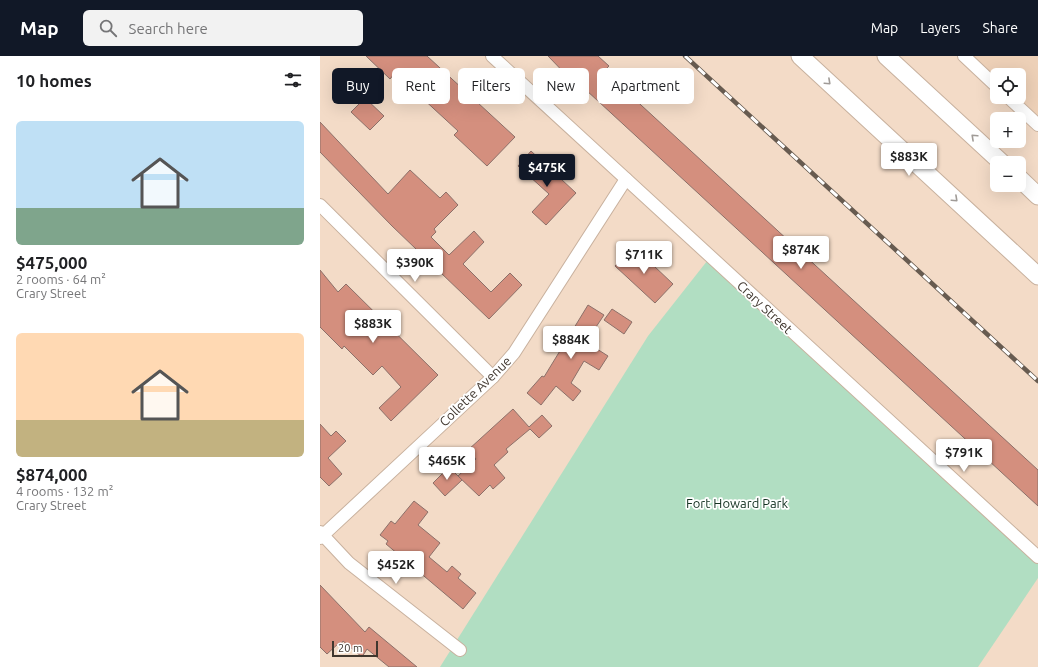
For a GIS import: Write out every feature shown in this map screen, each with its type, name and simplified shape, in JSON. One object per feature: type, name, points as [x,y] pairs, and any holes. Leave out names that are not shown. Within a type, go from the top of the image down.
[{"type":"main road","points":[[800,56],[1038,276]]},
{"type":"main road","points":[[886,56],[994,156]]},
{"type":"main road","points":[[1026,185],[1038,196]]},
{"type":"street","name":"Crary Street","points":[[492,56],[1038,557]]},
{"type":"street","points":[[964,56],[990,80]]},
{"type":"street","points":[[1016,104],[1038,125]]},
{"type":"street","name":"Collette Avenue","points":[[321,535],[493,377],[514,353],[626,179]]},
{"type":"street","points":[[320,205],[493,377]]},
{"type":"street","points":[[321,535],[349,563],[460,650]]},
{"type":"shaded area","points":[[964,56],[1038,56],[1038,125],[1026,114],[1026,112],[1016,104],[1026,104],[1026,68],[990,68],[990,80]]},
{"type":"green space","name":"Fort Howard Park","points":[[711,256],[1038,557],[1038,578],[978,667],[440,667],[648,336]]},
{"type":"building","points":[[366,56],[427,56],[440,68],[392,68],[392,77],[390,79],[384,73],[384,68],[379,68]]},
{"type":"building","points":[[548,56],[598,56],[609,66],[607,68],[597,68],[597,100],[589,93],[589,68],[560,68]]},
{"type":"building","points":[[450,77],[458,85],[458,104],[479,104],[515,137],[487,166],[454,135],[458,131],[429,104],[450,104]]},
{"type":"building","points":[[359,104],[371,104],[384,116],[370,130],[351,112]]},
{"type":"building","points":[[601,104],[640,104],[1038,470],[1038,506]]},
{"type":"building","points":[[320,122],[388,194],[410,170],[440,198],[446,192],[458,205],[434,229],[436,232],[431,237],[449,255],[474,231],[484,242],[463,264],[491,292],[510,273],[522,285],[489,319],[392,226],[320,152]]},
{"type":"building","points":[[531,151],[576,193],[546,225],[532,212],[549,194],[518,166]]},
{"type":"building","points":[[633,246],[673,284],[655,303],[615,266]]},
{"type":"building","points":[[320,270],[338,292],[346,284],[438,375],[391,421],[379,408],[401,387],[382,366],[373,375],[344,346],[342,349],[320,327]]},
{"type":"building","points":[[588,305],[604,315],[586,342],[608,356],[599,370],[584,361],[571,383],[581,391],[573,401],[556,386],[541,405],[527,393],[542,376],[544,377]]},
{"type":"building","points":[[612,309],[632,322],[624,334],[604,320]]},
{"type":"building","points":[[513,409],[529,427],[542,415],[552,426],[539,438],[530,429],[506,449],[508,452],[494,465],[505,478],[493,489],[490,485],[479,496],[458,476],[476,459],[468,450]]},
{"type":"building","points":[[320,424],[331,436],[336,431],[346,441],[328,458],[342,474],[329,486],[320,477]]},
{"type":"building","points":[[449,467],[462,480],[445,496],[433,483]]},
{"type":"building","points":[[414,501],[428,512],[418,525],[440,543],[429,557],[447,572],[452,566],[461,574],[458,578],[476,593],[463,609],[386,544],[388,541],[380,535],[391,521],[395,524]]},
{"type":"building","points":[[320,585],[365,632],[369,627],[417,667],[389,667],[367,649],[362,657],[343,641],[327,654],[320,647]]},
{"type":"railway","points":[[685,56],[1038,381]]}]
